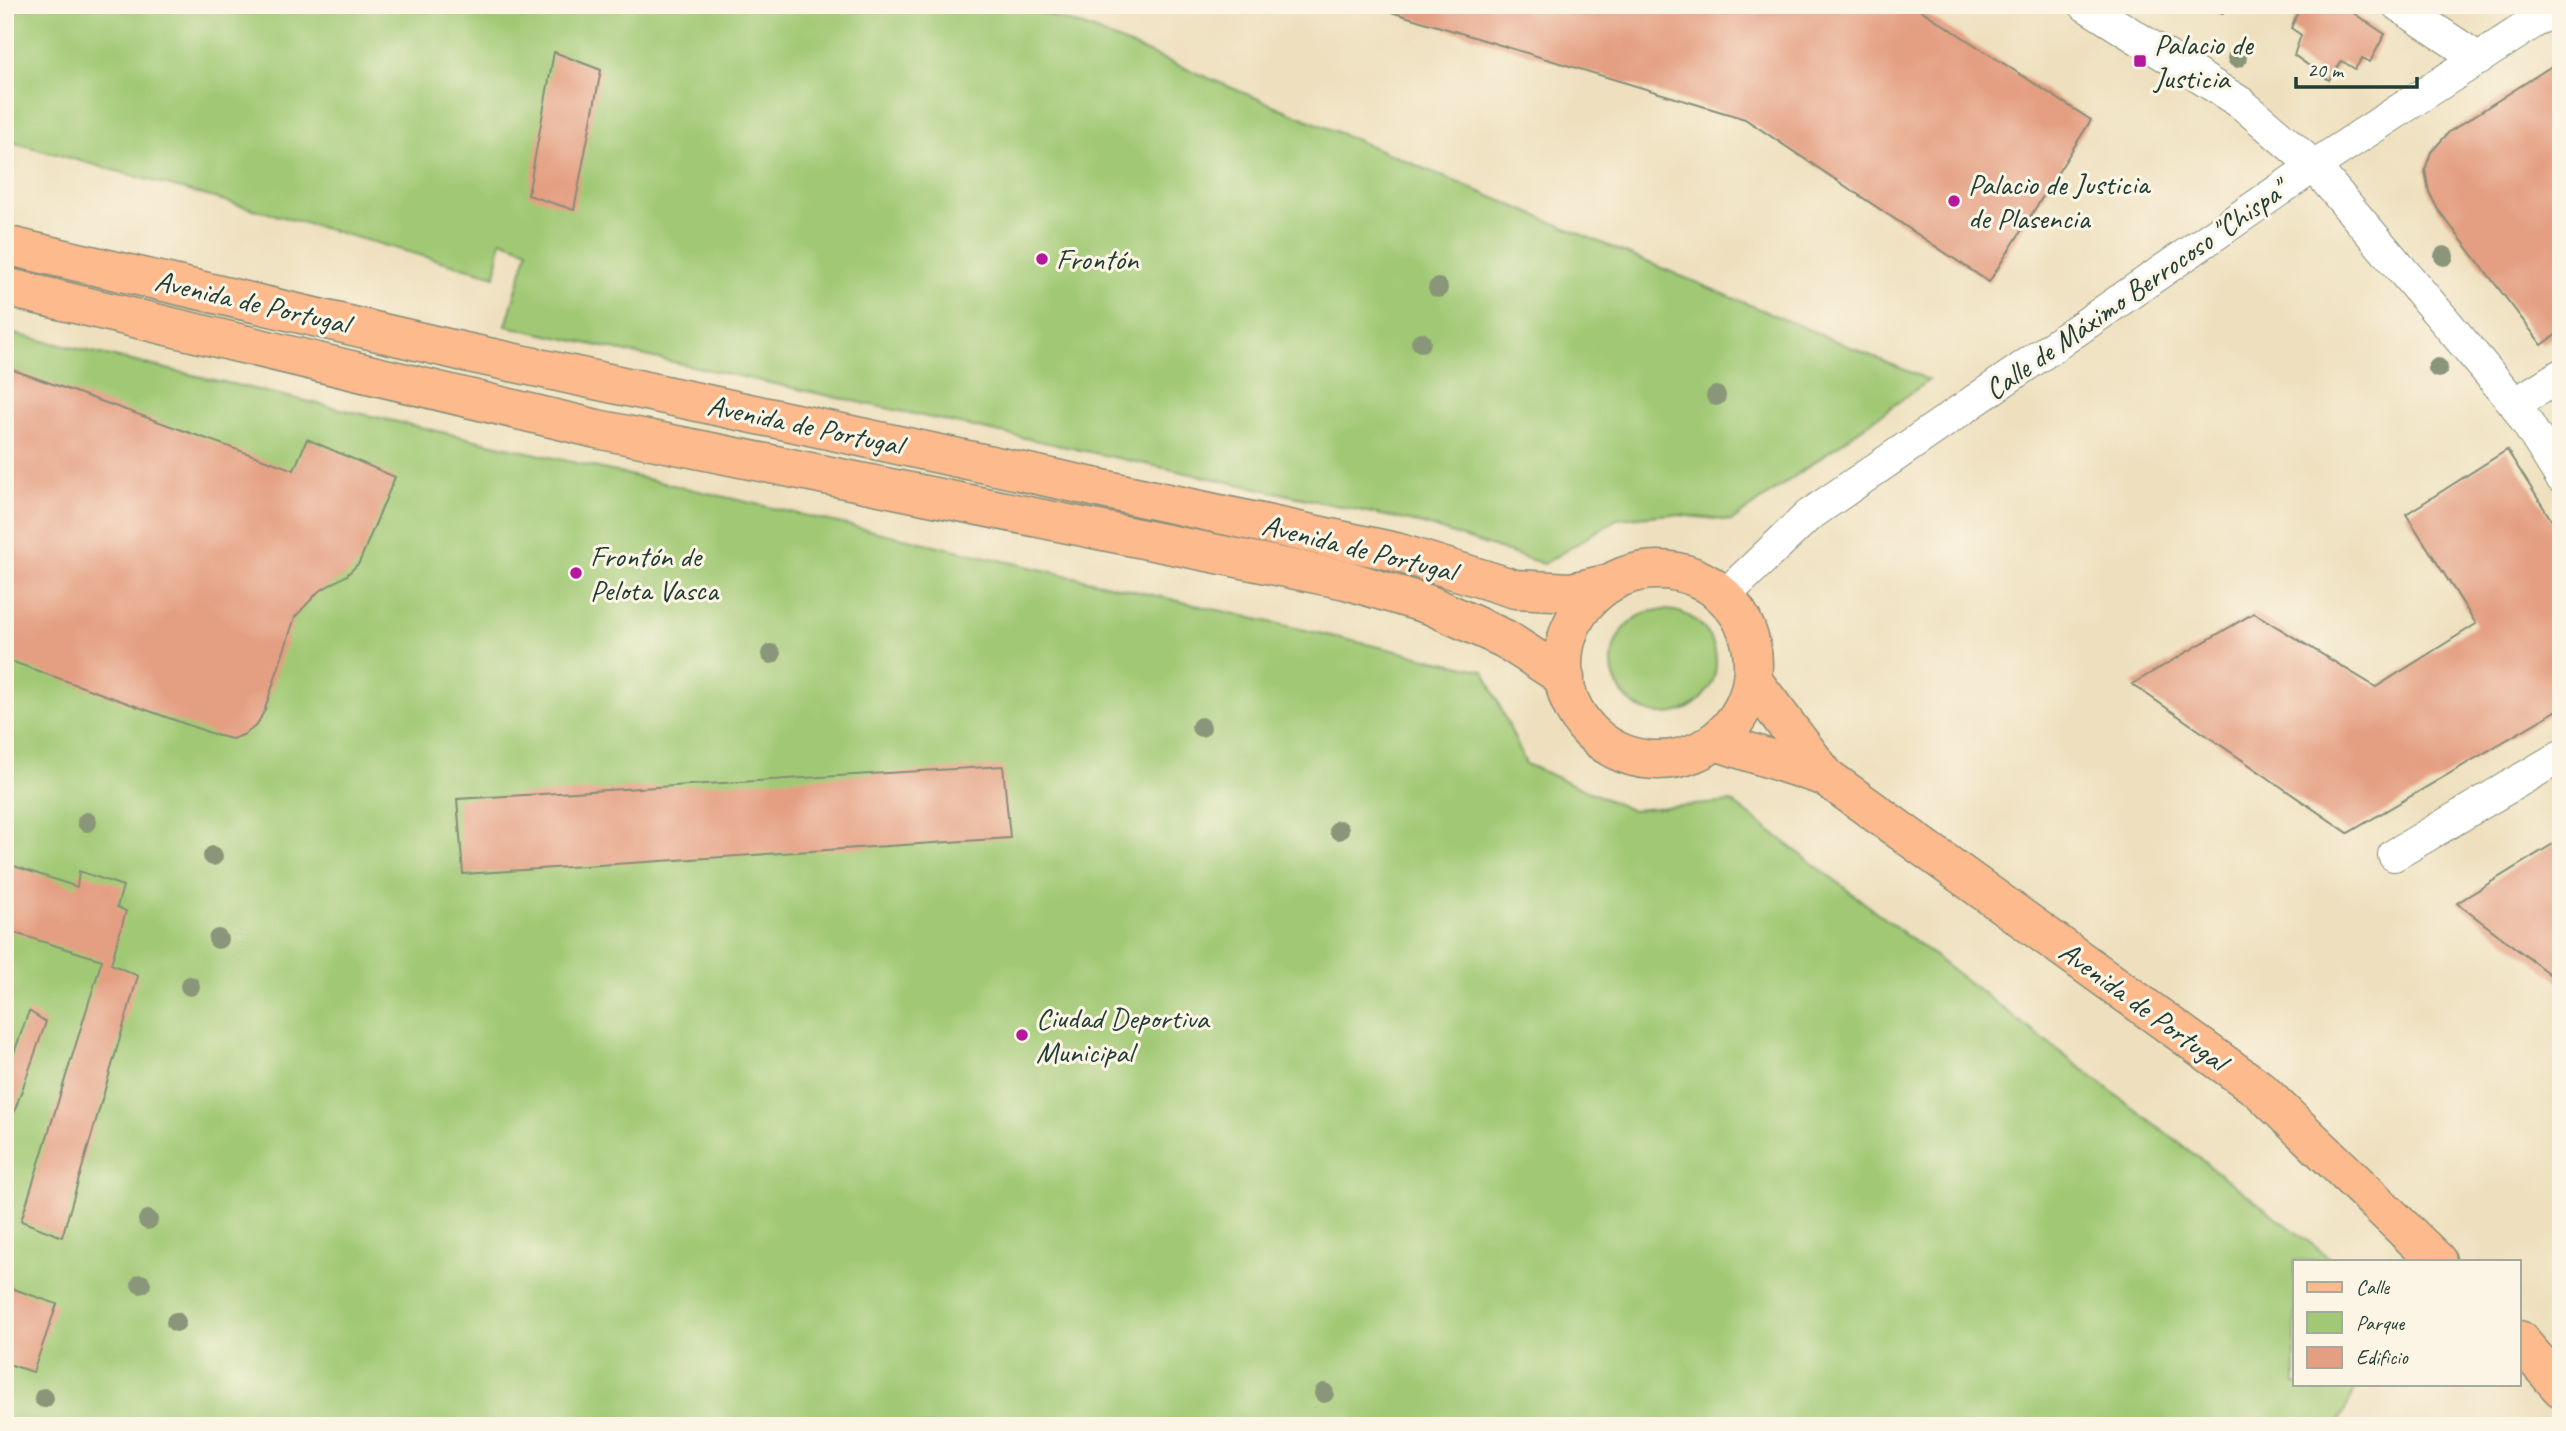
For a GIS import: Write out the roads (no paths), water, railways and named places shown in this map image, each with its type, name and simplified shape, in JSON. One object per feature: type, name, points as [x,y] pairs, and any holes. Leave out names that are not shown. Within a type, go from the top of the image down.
[{"type":"main road","name":"Avenida de Portugal","points":[[5,245],[460,351],[1396,552],[1516,589],[1571,593],[1605,584]]},
{"type":"main road","name":"Avenida de Portugal","points":[[5,288],[597,429],[1346,580],[1430,604],[1505,639],[1564,678]]},
{"type":"main road","points":[[1667,569],[1698,578],[1725,595],[1742,617],[1752,642],[1755,668],[1750,695],[1718,742],[1691,756],[1661,762],[1631,758],[1603,744],[1581,723],[1567,695],[1564,678],[1562,665],[1567,635],[1582,607],[1605,584],[1635,572],[1667,569]]},
{"type":"main road","name":"Avenida de Portugal","points":[[1753,681],[1826,777],[2260,1090],[2436,1260]]},
{"type":"main road","name":"Avenida de Portugal","points":[[1718,742],[1826,777]]},
{"type":"main road","points":[[2520,1341],[2561,1388]]},
{"type":"street","points":[[2085,5],[2241,103],[2314,166],[2515,404],[2561,477]]},
{"type":"street","points":[[2398,5],[2479,58]]},
{"type":"street","name":"Calle de Máximo Berrocoso \"Chispa\"","points":[[1725,595],[1808,516],[2314,166],[2560,5]]},
{"type":"street","points":[[2515,404],[2561,375]]},
{"type":"street","points":[[2394,855],[2561,756]]},
{"type":"place","name":"Palacio de Justicia","points":[[2140,61]]},
{"type":"place","name":"Palacio de Justicia de Plasencia","points":[[1954,201]]},
{"type":"place","name":"Frontón","points":[[1042,259]]},
{"type":"place","name":"Frontón de Pelota Vasca","points":[[576,573]]},
{"type":"place","name":"Ciudad Deportiva Municipal","points":[[1022,1035]]}]
